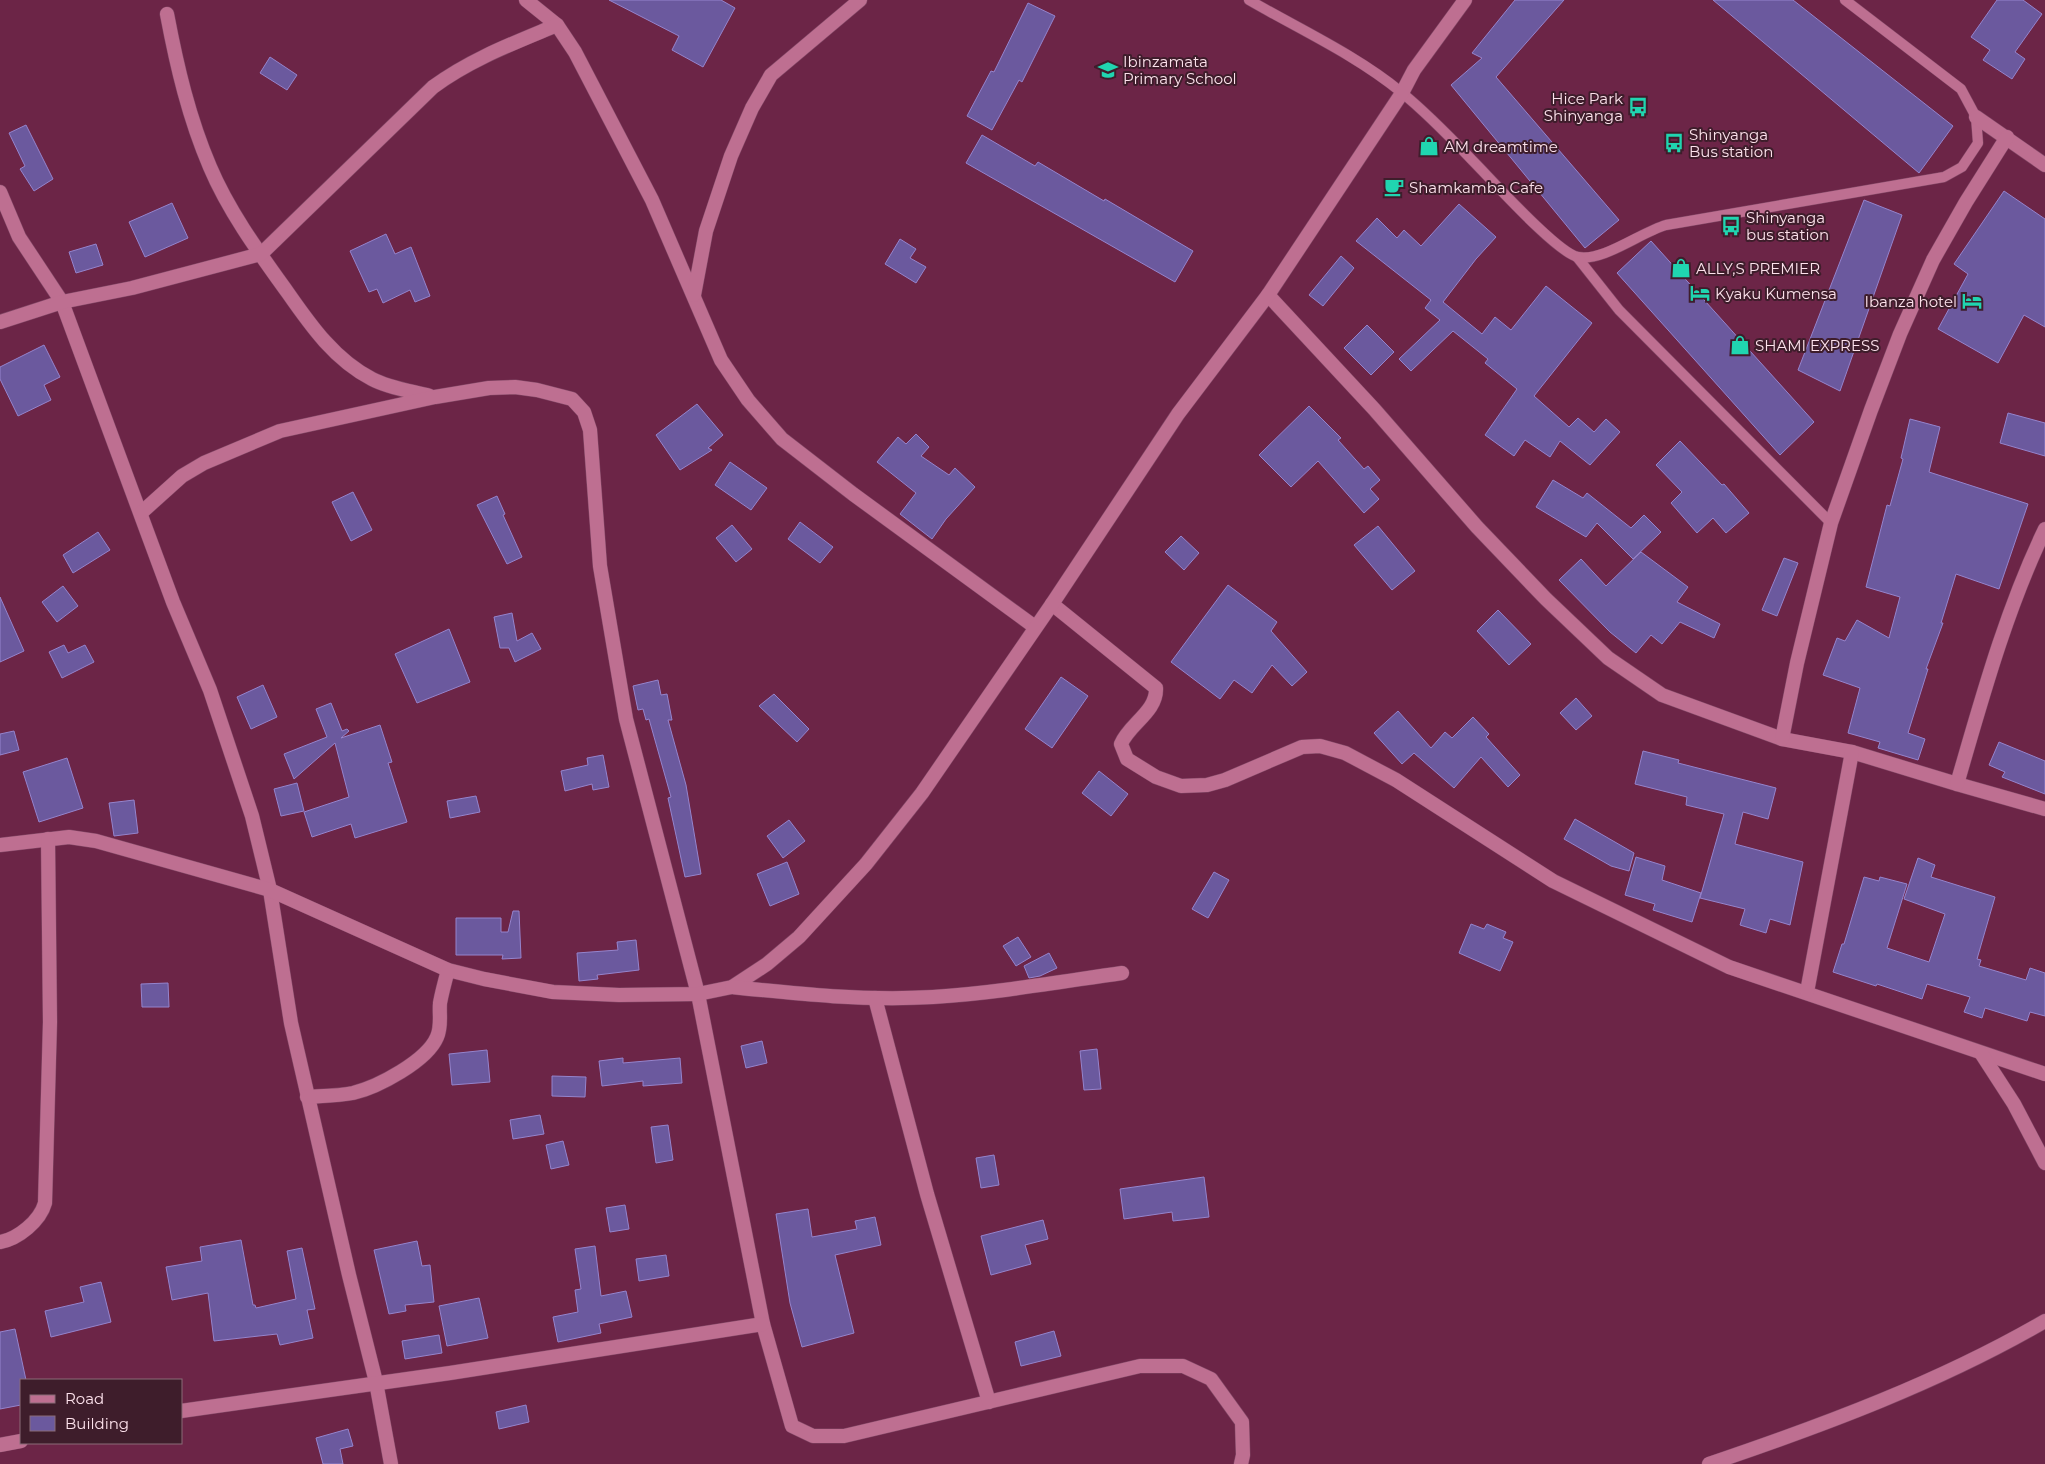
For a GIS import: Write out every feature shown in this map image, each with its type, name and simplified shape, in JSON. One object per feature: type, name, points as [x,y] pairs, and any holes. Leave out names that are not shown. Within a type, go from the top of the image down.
[{"type":"street","points":[[526,0],[557,25],[575,52],[652,200],[721,360],[748,400],[782,439],[853,494],[1036,627]]},
{"type":"street","points":[[694,295],[706,231],[731,156],[752,108],[771,75],[860,0]]},
{"type":"street","points":[[732,987],[767,964],[799,937],[866,864],[922,793],[1052,604],[1178,414],[1268,295],[1402,93],[1414,70],[1465,0]]},
{"type":"street","points":[[167,14],[176,61],[191,117],[210,168],[261,254],[326,344],[357,370],[383,384],[435,397]]},
{"type":"street","points":[[0,322],[62,302],[132,288],[261,254],[433,87],[454,71],[477,59],[557,25]]},
{"type":"street","points":[[1976,117],[2045,165]]},
{"type":"street","points":[[1782,739],[1797,663],[1832,523],[1874,402],[1933,260],[1966,202],[2007,138]]},
{"type":"street","points":[[0,192],[19,237],[62,302],[142,512],[173,602],[210,690],[252,816],[270,890],[291,1023],[376,1382],[391,1464]]},
{"type":"street","points":[[1268,295],[1374,409],[1477,527],[1546,599],[1608,658],[1662,695],[1782,739],[1852,752],[2045,809]]},
{"type":"street","points":[[142,512],[182,476],[204,463],[280,431],[435,397],[489,388],[515,387],[572,399],[584,412],[590,430],[600,566],[626,719],[698,994],[764,1324],[792,1426],[813,1436],[844,1436],[1140,1366],[1183,1366],[1210,1379],[1242,1422],[1244,1455],[1241,1464]]},
{"type":"street","points":[[1957,784],[1989,670],[2031,558],[2045,529]]},
{"type":"street","points":[[1052,604],[1156,688],[1154,703],[1124,736],[1122,744],[1127,759],[1156,777],[1181,786],[1207,785],[1259,767],[1302,747],[1320,746],[1345,753],[1396,780],[1554,881],[1729,966],[2045,1074]]},
{"type":"street","points":[[1807,992],[1852,752]]},
{"type":"street","points":[[0,845],[69,837],[96,841],[270,890],[448,970],[553,992],[619,995],[698,994],[732,987],[832,997],[933,997],[996,991],[1122,973]]},
{"type":"street","points":[[0,1242],[6,1242],[31,1225],[43,1212],[45,1203],[50,1022],[48,839]]},
{"type":"street","points":[[307,1097],[354,1093],[373,1086],[411,1065],[426,1053],[434,1044],[439,1032],[440,1004],[448,970]]},
{"type":"street","points":[[875,998],[927,1194],[989,1402]]},
{"type":"street","points":[[1981,1053],[2014,1104],[2045,1163]]},
{"type":"street","points":[[1709,1464],[1780,1440],[1879,1401],[2013,1339],[2045,1321]]},
{"type":"street","points":[[182,1411],[450,1373],[764,1324]]},
{"type":"street","points":[[0,1445],[20,1441]]},
{"type":"lane","points":[[1249,0],[1376,74],[1402,93],[1445,132],[1548,237],[1578,257],[1619,310],[1832,523]]},
{"type":"lane","points":[[1578,257],[1597,256],[1640,234],[1666,225],[1944,177],[1962,167],[1978,143],[1976,117],[1961,89],[1845,0]]},
{"type":"building","points":[[609,0],[721,0],[735,8],[703,67],[672,50],[679,36]]},
{"type":"building","points":[[1515,0],[1564,0],[1496,77],[1619,220],[1585,248],[1451,85],[1482,58],[1472,53]]},
{"type":"building","points":[[1713,0],[1793,0],[1953,126],[1919,173]]},
{"type":"building","points":[[1997,0],[2023,0],[2042,14],[2015,52],[2025,59],[2012,79],[1983,60],[1990,50],[1971,37]]},
{"type":"building","points":[[1028,3],[1055,16],[1022,82],[1019,80],[992,130],[967,116],[991,71],[994,72]]},
{"type":"building","points":[[270,57],[297,75],[287,90],[260,73]]},
{"type":"building","points":[[26,125],[53,179],[34,191],[20,169],[25,166],[9,133]]},
{"type":"building","points":[[982,135],[1035,166],[1038,162],[1193,251],[1175,282],[966,163]]},
{"type":"building","points":[[2004,191],[2045,219],[2045,327],[2024,315],[1998,363],[1938,329],[1968,274],[1954,264]]},
{"type":"building","points":[[1864,200],[1902,215],[1840,391],[1798,370]]},
{"type":"building","points":[[172,203],[188,238],[145,257],[129,222]]},
{"type":"building","points":[[1459,204],[1496,237],[1476,259],[1443,302],[1482,334],[1495,317],[1511,330],[1546,286],[1592,323],[1534,396],[1569,427],[1578,418],[1594,432],[1606,419],[1620,432],[1590,465],[1560,441],[1550,457],[1525,440],[1514,456],[1485,435],[1517,389],[1485,363],[1488,359],[1453,331],[1411,371],[1399,359],[1440,320],[1425,308],[1431,300],[1356,241],[1377,218],[1397,238],[1404,230],[1421,246]]},
{"type":"building","points":[[386,234],[395,254],[411,247],[430,296],[415,302],[410,290],[383,303],[377,289],[369,292],[350,251]]},
{"type":"building","points":[[900,239],[916,249],[910,258],[926,267],[916,283],[885,264]]},
{"type":"building","points":[[1651,241],[1814,422],[1780,455],[1617,273]]},
{"type":"building","points":[[96,244],[103,265],[76,273],[69,252]]},
{"type":"building","points":[[1341,256],[1354,268],[1323,306],[1309,295]]},
{"type":"building","points":[[1367,325],[1394,352],[1371,375],[1344,348]]},
{"type":"building","points":[[44,345],[60,377],[44,385],[51,400],[18,416],[0,379],[0,367]]},
{"type":"building","points":[[697,404],[723,435],[708,448],[712,450],[680,470],[656,435]]},
{"type":"building","points":[[1309,406],[1341,438],[1338,440],[1364,469],[1368,466],[1380,480],[1370,489],[1379,499],[1364,513],[1318,461],[1291,487],[1259,455]]},
{"type":"building","points":[[2008,413],[2045,423],[2045,456],[2000,443]]},
{"type":"building","points":[[1910,419],[1940,427],[1929,472],[2028,504],[1999,589],[1956,574],[1941,623],[1943,623],[1926,669],[1928,669],[1908,733],[1925,739],[1918,760],[1878,748],[1880,742],[1848,733],[1860,688],[1823,675],[1837,638],[1845,641],[1857,620],[1889,638],[1900,597],[1866,587],[1887,505],[1890,506],[1903,459],[1901,458]]},
{"type":"building","points":[[916,434],[929,447],[921,456],[949,475],[955,468],[975,487],[946,519],[932,539],[900,514],[916,493],[877,462],[898,437],[906,444]]},
{"type":"building","points":[[1680,441],[1722,485],[1724,484],[1749,513],[1726,533],[1713,518],[1697,533],[1671,503],[1682,492],[1656,465]]},
{"type":"building","points":[[730,462],[767,488],[751,510],[715,485]]},
{"type":"building","points":[[1553,480],[1583,498],[1587,493],[1631,528],[1644,515],[1661,532],[1633,559],[1597,523],[1586,537],[1536,507]]},
{"type":"building","points":[[353,492],[372,530],[351,541],[332,502]]},
{"type":"building","points":[[497,496],[505,514],[503,515],[522,557],[507,564],[477,505]]},
{"type":"building","points":[[800,522],[833,547],[820,563],[788,539]]},
{"type":"building","points":[[732,525],[752,549],[736,562],[716,538]]},
{"type":"building","points":[[1378,526],[1415,571],[1392,590],[1354,545]]},
{"type":"building","points":[[98,532],[110,550],[73,573],[63,555]]},
{"type":"building","points":[[1181,536],[1199,553],[1184,570],[1165,552]]},
{"type":"building","points":[[1641,552],[1688,587],[1677,602],[1720,624],[1714,638],[1680,622],[1662,644],[1651,635],[1636,653],[1610,632],[1559,580],[1581,559],[1606,586]]},
{"type":"building","points":[[1784,558],[1798,563],[1777,616],[1762,610]]},
{"type":"building","points":[[1228,585],[1277,622],[1271,631],[1307,672],[1292,686],[1272,665],[1252,693],[1234,680],[1220,699],[1171,662]]},
{"type":"building","points":[[63,586],[78,606],[57,622],[42,602]]},
{"type":"building","points":[[0,597],[24,651],[0,662]]},
{"type":"building","points":[[1498,610],[1531,644],[1509,665],[1477,631]]},
{"type":"building","points":[[512,613],[517,641],[532,633],[541,649],[515,662],[509,648],[500,648],[494,617]]},
{"type":"building","points":[[449,629],[470,682],[417,703],[395,654]]},
{"type":"building","points":[[64,645],[68,653],[85,645],[94,662],[62,678],[49,652]]},
{"type":"building","points":[[1061,677],[1088,696],[1052,748],[1025,729]]},
{"type":"building","points":[[658,680],[661,695],[667,694],[672,720],[668,720],[686,785],[701,874],[685,877],[668,798],[671,797],[649,719],[646,720],[643,709],[638,710],[633,686]]},
{"type":"building","points":[[263,685],[277,717],[251,729],[237,697]]},
{"type":"building","points":[[774,694],[809,729],[797,742],[759,706]]},
{"type":"building","points":[[1576,698],[1592,716],[1576,730],[1560,713]]},
{"type":"building","points":[[331,703],[342,731],[347,729],[349,731],[341,738],[380,725],[392,762],[388,763],[407,822],[355,838],[351,824],[312,837],[304,812],[349,797],[335,743],[294,779],[284,754],[327,737],[316,709]]},
{"type":"building","points":[[1398,711],[1431,748],[1445,732],[1452,738],[1473,717],[1489,734],[1486,737],[1520,775],[1508,787],[1481,757],[1454,788],[1414,753],[1402,764],[1374,733]]},
{"type":"building","points":[[14,731],[19,750],[0,755],[0,734]]},
{"type":"building","points":[[1999,742],[2045,761],[2045,794],[2002,777],[2005,772],[1989,765]]},
{"type":"building","points":[[1643,751],[1679,760],[1678,763],[1776,788],[1768,819],[1743,812],[1735,844],[1803,862],[1790,925],[1770,919],[1766,933],[1740,925],[1745,909],[1700,898],[1724,814],[1686,805],[1687,797],[1635,784]]},
{"type":"building","points":[[603,755],[609,787],[593,790],[592,784],[565,791],[561,771],[588,765],[587,758]]},
{"type":"building","points":[[67,758],[83,808],[39,822],[23,772]]},
{"type":"building","points":[[1099,771],[1128,794],[1111,816],[1082,793]]},
{"type":"building","points":[[297,783],[304,811],[281,816],[274,789]]},
{"type":"building","points":[[476,796],[480,812],[450,818],[447,801]]},
{"type":"building","points":[[134,800],[138,833],[114,836],[109,803]]},
{"type":"building","points":[[1575,819],[1634,853],[1629,871],[1611,866],[1564,839]]},
{"type":"building","points":[[789,820],[805,841],[783,858],[767,836]]},
{"type":"building","points":[[1636,857],[1665,866],[1662,880],[1701,893],[1692,922],[1653,910],[1655,904],[1625,895]]},
{"type":"building","points":[[1918,858],[1935,865],[1931,877],[1995,897],[1977,959],[1981,960],[1979,966],[2026,980],[2030,968],[2045,973],[2045,1016],[2030,1012],[2027,1021],[1985,1008],[1982,1018],[1964,1012],[1970,997],[1927,984],[1922,999],[1833,972],[1842,944],[1844,944],[1864,877],[1879,881],[1880,877],[1907,884],[1887,948],[1929,962],[1945,914],[1904,899]]},
{"type":"building","points":[[787,862],[799,894],[770,906],[757,874]]},
{"type":"building","points":[[1214,872],[1229,880],[1208,918],[1192,909]]},
{"type":"building","points":[[513,911],[519,911],[521,958],[502,959],[503,955],[456,955],[456,918],[501,918],[501,932],[508,932]]},
{"type":"building","points":[[1471,924],[1484,929],[1487,924],[1506,932],[1503,938],[1513,942],[1500,971],[1459,953]]},
{"type":"building","points":[[1018,937],[1031,957],[1016,966],[1003,946]]},
{"type":"building","points":[[636,940],[639,970],[597,975],[598,979],[579,981],[577,953],[618,950],[617,942]]},
{"type":"building","points":[[1049,953],[1057,968],[1040,976],[1029,978],[1024,966]]},
{"type":"building","points":[[168,983],[169,1007],[142,1007],[141,984]]},
{"type":"building","points":[[762,1041],[767,1063],[746,1068],[741,1046]]},
{"type":"building","points":[[1097,1049],[1101,1089],[1084,1090],[1080,1051]]},
{"type":"building","points":[[487,1050],[490,1082],[452,1085],[449,1054]]},
{"type":"building","points":[[623,1058],[623,1063],[680,1058],[682,1083],[643,1086],[643,1081],[602,1086],[599,1061]]},
{"type":"building","points":[[552,1076],[586,1077],[585,1097],[552,1096]]},
{"type":"building","points":[[540,1115],[544,1134],[513,1139],[510,1120]]},
{"type":"building","points":[[668,1125],[673,1160],[656,1163],[651,1127]]},
{"type":"building","points":[[563,1141],[569,1165],[551,1169],[546,1145]]},
{"type":"building","points":[[994,1155],[999,1185],[981,1188],[976,1158]]},
{"type":"building","points":[[1204,1177],[1209,1217],[1173,1221],[1172,1212],[1124,1219],[1120,1189]]},
{"type":"building","points":[[625,1205],[629,1229],[610,1232],[606,1208]]},
{"type":"building","points":[[808,1209],[812,1237],[857,1229],[855,1221],[875,1217],[881,1245],[835,1255],[854,1333],[802,1347],[790,1303],[776,1214]]},
{"type":"building","points":[[1043,1220],[1048,1239],[1025,1245],[1031,1264],[991,1275],[981,1236]]},
{"type":"building","points":[[241,1240],[253,1305],[256,1308],[296,1299],[287,1251],[302,1248],[315,1309],[307,1310],[313,1338],[280,1345],[277,1334],[214,1341],[208,1293],[172,1300],[166,1267],[202,1261],[200,1247]]},
{"type":"building","points":[[417,1241],[422,1266],[430,1265],[434,1302],[405,1305],[406,1311],[389,1314],[374,1250]]},
{"type":"building","points":[[595,1246],[601,1296],[626,1291],[632,1317],[599,1324],[601,1333],[558,1342],[553,1317],[578,1312],[575,1290],[581,1289],[575,1249]]},
{"type":"building","points":[[666,1255],[669,1276],[639,1281],[636,1259]]},
{"type":"building","points":[[101,1282],[111,1322],[51,1337],[45,1311],[84,1302],[80,1287]]},
{"type":"building","points":[[479,1298],[488,1338],[447,1346],[439,1306]]},
{"type":"building","points":[[15,1329],[26,1379],[20,1379],[20,1405],[0,1409],[0,1332]]},
{"type":"building","points":[[1054,1331],[1061,1356],[1021,1366],[1015,1342]]},
{"type":"building","points":[[439,1335],[442,1353],[405,1359],[402,1341]]},
{"type":"building","points":[[526,1405],[529,1422],[499,1429],[496,1412]]},
{"type":"building","points":[[348,1429],[353,1446],[340,1449],[343,1464],[323,1464],[316,1438]]},
{"type":"place","name":"Ibinzamata Primary School","points":[[1108,70]]},
{"type":"place","name":"Hice Park Shinyanga","points":[[1638,107]]},
{"type":"place","name":"Shinyanga Bus station","points":[[1674,143]]},
{"type":"place","name":"AM dreamtime","points":[[1429,146]]},
{"type":"place","name":"Shamkamba Cafe","points":[[1394,187]]},
{"type":"place","name":"Shinyanga bus station","points":[[1731,226]]},
{"type":"place","name":"ALLY,S PREMIER","points":[[1681,268]]},
{"type":"place","name":"Kyaku Kumensa","points":[[1700,293]]},
{"type":"place","name":"Ibanza hotel","points":[[1972,301]]},
{"type":"place","name":"SHAMI EXPRESS","points":[[1740,345]]}]
